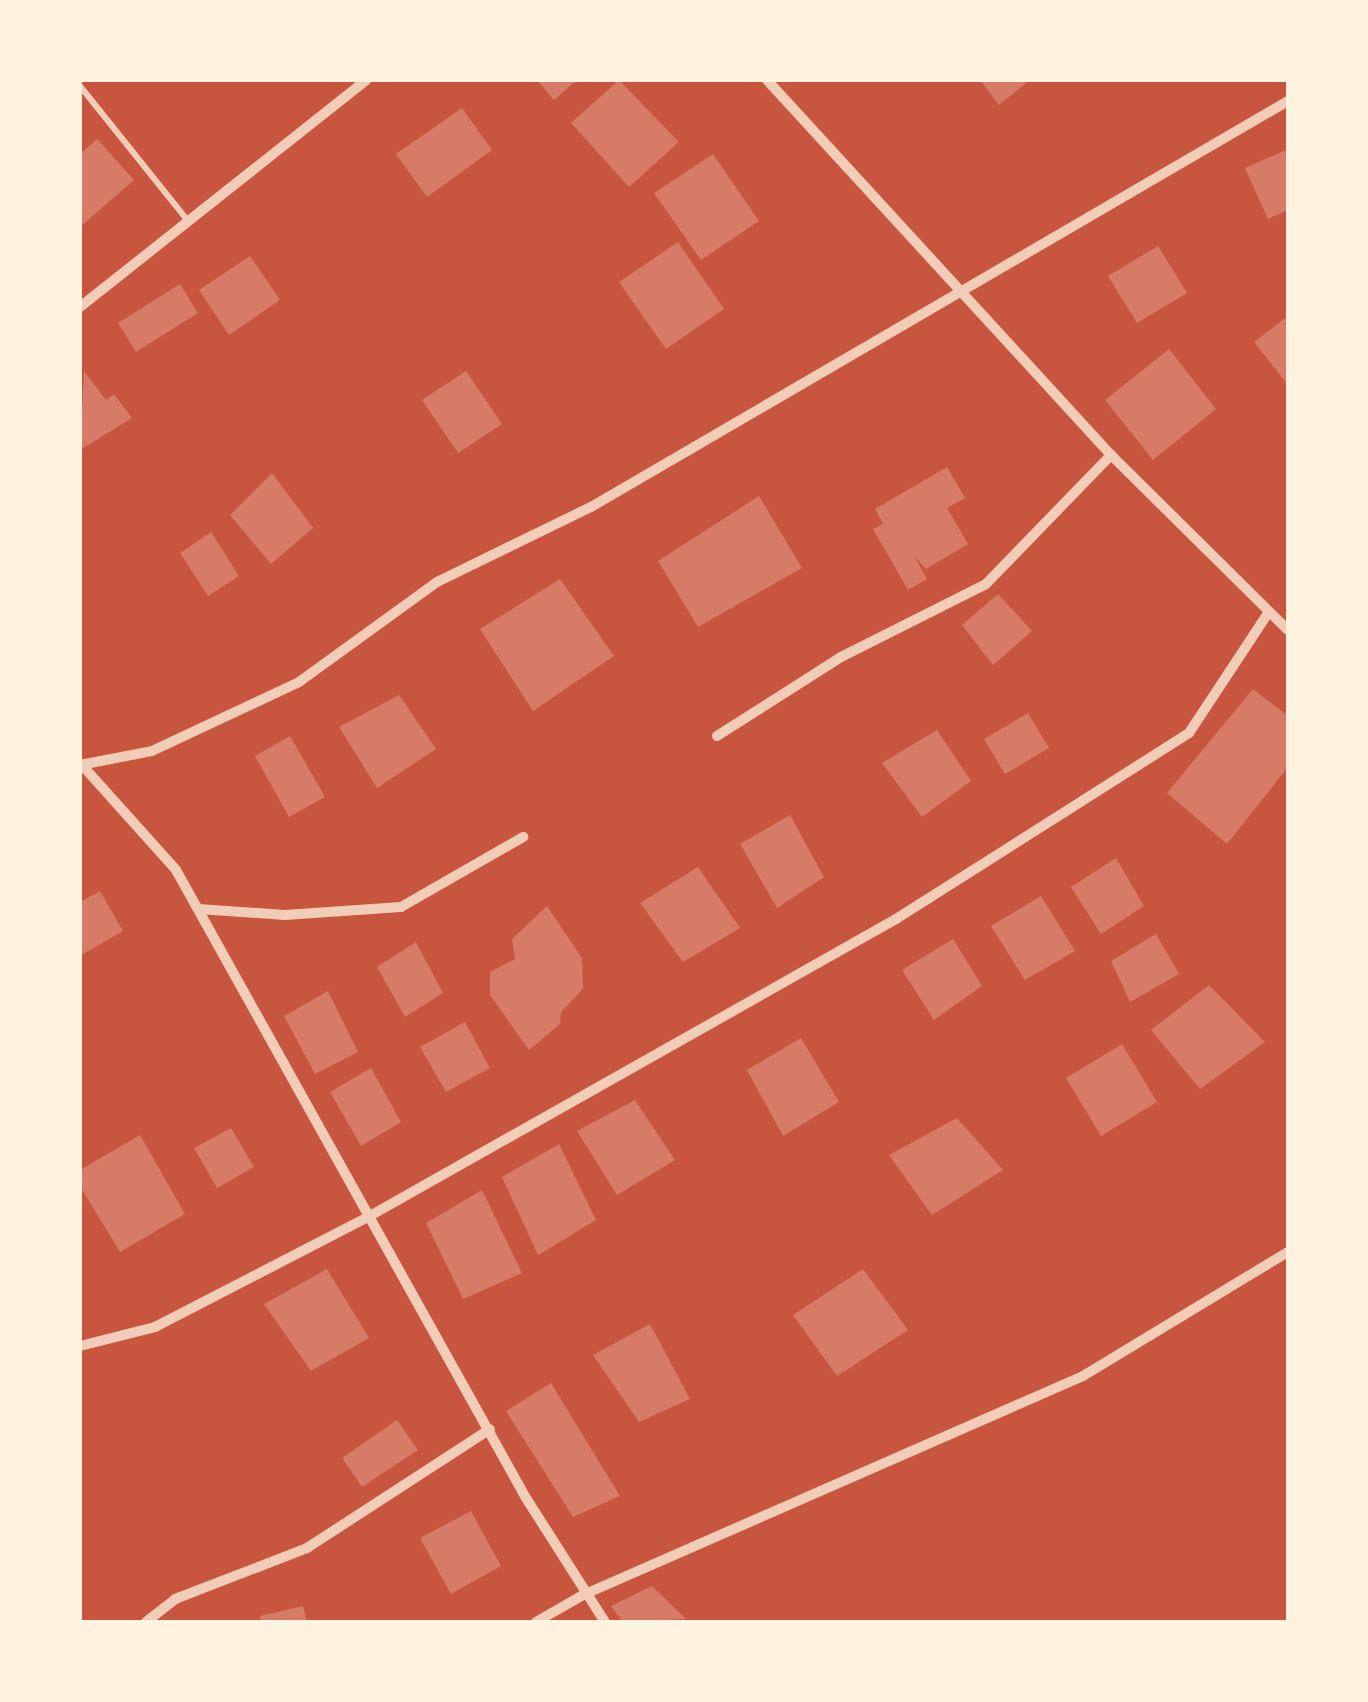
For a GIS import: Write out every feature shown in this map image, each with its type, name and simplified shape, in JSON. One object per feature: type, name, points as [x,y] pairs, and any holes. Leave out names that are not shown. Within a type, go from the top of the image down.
[{"type":"street","points":[[80,307],[366,80]]},
{"type":"street","points":[[767,80],[1111,455],[1288,630]]},
{"type":"street","points":[[80,764],[152,751],[299,682],[437,582],[591,507],[829,372],[896,324],[961,292],[1288,101]]},
{"type":"street","points":[[717,736],[841,657],[986,584],[1111,455]]},
{"type":"street","points":[[80,1346],[155,1327],[368,1217],[896,918],[1189,733],[1268,614]]},
{"type":"street","points":[[80,764],[176,870],[582,1595],[605,1622]]},
{"type":"street","points":[[198,909],[285,916],[401,907],[523,838]]},
{"type":"street","points":[[536,1622],[582,1595],[1083,1376],[1288,1252]]},
{"type":"street","points":[[146,1622],[175,1599],[306,1548],[490,1429]]},
{"type":"lane","points":[[80,86],[188,221]]},
{"type":"building","points":[[537,80],[577,80],[554,100]]},
{"type":"building","points":[[619,80],[679,142],[629,187],[571,123]]},
{"type":"building","points":[[980,80],[1030,80],[999,105]]},
{"type":"building","points":[[462,108],[492,150],[427,197],[396,154]]},
{"type":"building","points":[[97,139],[134,180],[80,227],[80,154]]},
{"type":"building","points":[[1288,149],[1288,210],[1268,219],[1245,168]]},
{"type":"building","points":[[713,154],[759,221],[701,260],[654,193]]},
{"type":"building","points":[[678,242],[724,309],[666,349],[619,282]]},
{"type":"building","points":[[1158,246],[1187,293],[1137,323],[1108,276]]},
{"type":"building","points":[[250,256],[280,300],[229,335],[199,290]]},
{"type":"building","points":[[180,284],[198,313],[136,352],[118,323]]},
{"type":"building","points":[[1288,316],[1288,385],[1254,342]]},
{"type":"building","points":[[1169,349],[1216,409],[1153,460],[1105,400]]},
{"type":"building","points":[[84,371],[106,400],[114,394],[132,418],[80,450]]},
{"type":"building","points":[[466,371],[502,424],[458,453],[422,400]]},
{"type":"building","points":[[947,467],[965,498],[947,508],[968,544],[926,569],[914,556],[927,579],[908,590],[873,529],[883,524],[875,509]]},
{"type":"building","points":[[272,473],[313,528],[271,564],[230,515]]},
{"type":"building","points":[[759,496],[802,568],[698,627],[658,561]]},
{"type":"building","points":[[211,532],[239,576],[208,596],[180,553]]},
{"type":"building","points":[[560,579],[614,656],[533,711],[480,629]]},
{"type":"building","points":[[998,594],[1032,631],[993,665],[962,625]]},
{"type":"building","points":[[1253,689],[1288,716],[1288,767],[1227,844],[1167,793]]},
{"type":"building","points":[[399,695],[436,749],[377,788],[339,727]]},
{"type":"building","points":[[1028,713],[1049,748],[1005,774],[984,739]]},
{"type":"building","points":[[937,730],[971,781],[922,817],[882,763]]},
{"type":"building","points":[[290,736],[325,797],[289,817],[255,756]]},
{"type":"building","points":[[790,815],[824,877],[777,908],[740,844]]},
{"type":"building","points":[[1116,858],[1144,906],[1101,934],[1071,887]]},
{"type":"building","points":[[698,867],[740,928],[683,962],[640,903]]},
{"type":"building","points":[[100,891],[123,931],[80,956],[80,902]]},
{"type":"building","points":[[1041,896],[1075,951],[1025,980],[991,926]]},
{"type":"building","points":[[547,906],[582,958],[583,989],[561,1012],[560,1024],[529,1050],[490,995],[490,972],[515,959],[512,939]]},
{"type":"building","points":[[1156,934],[1179,974],[1130,1002],[1111,961]]},
{"type":"building","points":[[953,939],[982,986],[934,1020],[902,970]]},
{"type":"building","points":[[416,942],[443,993],[405,1017],[377,967]]},
{"type":"building","points":[[1209,985],[1265,1042],[1200,1089],[1151,1030]]},
{"type":"building","points":[[328,991],[358,1052],[315,1074],[284,1016]]},
{"type":"building","points":[[465,1022],[490,1068],[446,1092],[420,1047]]},
{"type":"building","points":[[801,1038],[839,1102],[783,1136],[747,1070]]},
{"type":"building","points":[[1122,1044],[1157,1102],[1101,1136],[1066,1078]]},
{"type":"building","points":[[371,1068],[401,1122],[361,1146],[330,1092]]},
{"type":"building","points":[[635,1100],[675,1160],[617,1195],[577,1131]]},
{"type":"building","points":[[957,1118],[1003,1170],[932,1215],[889,1155]]},
{"type":"building","points":[[231,1128],[254,1167],[217,1188],[194,1148]]},
{"type":"building","points":[[140,1135],[185,1214],[120,1252],[80,1186],[80,1170]]},
{"type":"building","points":[[559,1144],[596,1220],[538,1255],[502,1177]]},
{"type":"building","points":[[482,1190],[522,1273],[463,1299],[426,1223]]},
{"type":"building","points":[[327,1269],[369,1338],[311,1371],[264,1304]]},
{"type":"building","points":[[863,1269],[908,1330],[837,1376],[793,1315]]},
{"type":"building","points":[[650,1324],[690,1399],[639,1422],[593,1355]]},
{"type":"building","points":[[551,1383],[620,1496],[573,1517],[506,1411]]},
{"type":"building","points":[[397,1420],[418,1450],[362,1487],[342,1458]]},
{"type":"building","points":[[471,1511],[501,1566],[451,1594],[420,1538]]},
{"type":"building","points":[[652,1586],[686,1619],[623,1622],[611,1606]]},
{"type":"building","points":[[303,1606],[307,1622],[261,1622],[260,1616]]}]
